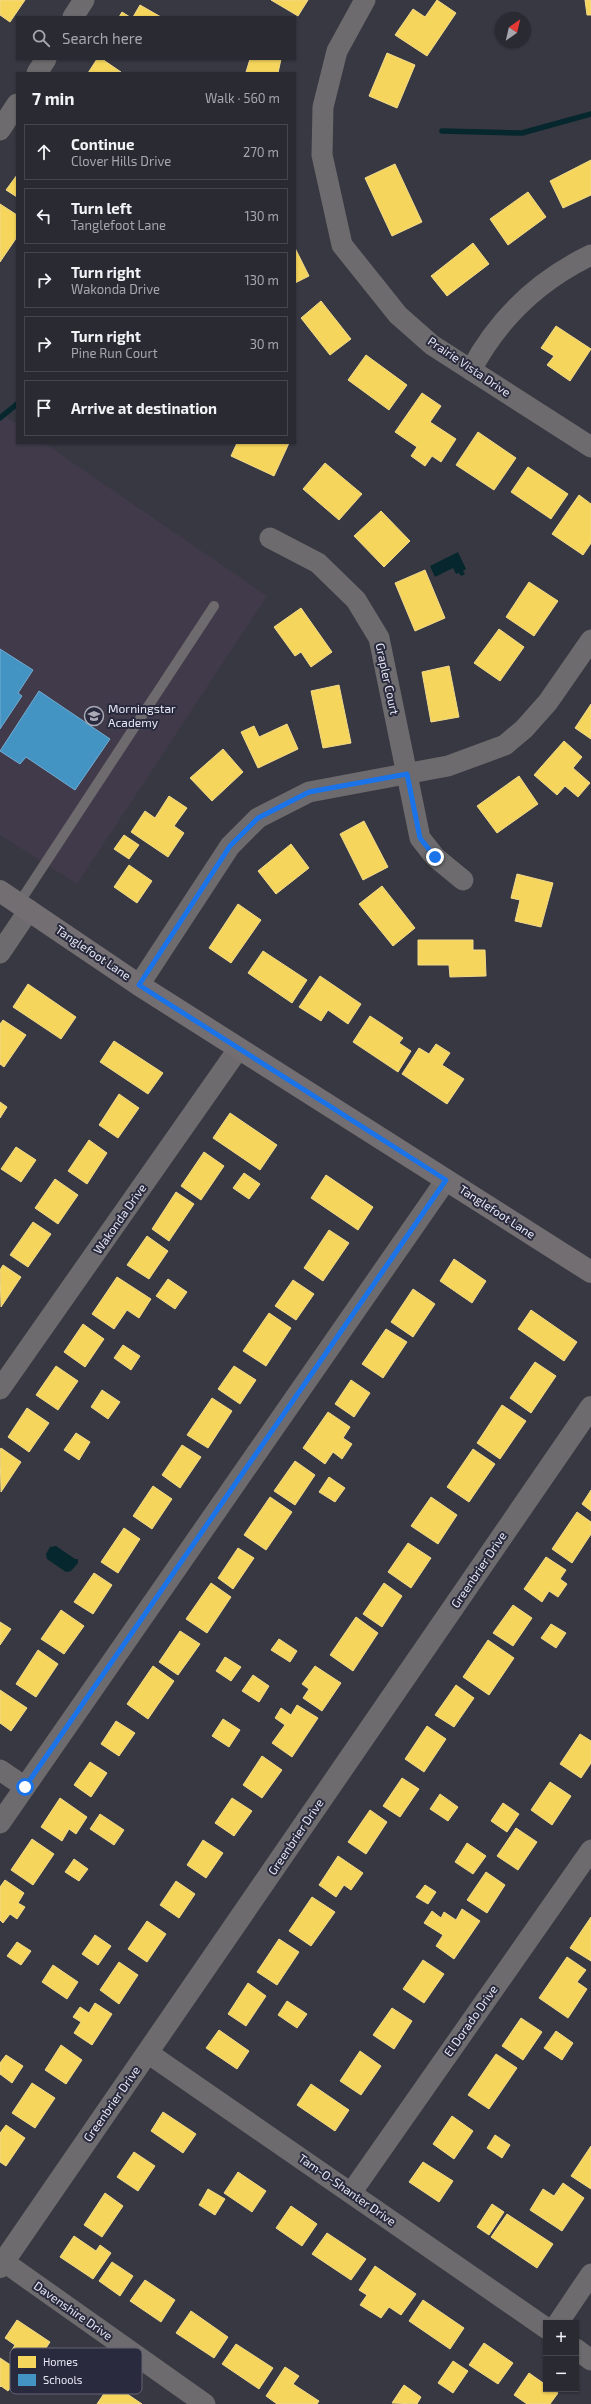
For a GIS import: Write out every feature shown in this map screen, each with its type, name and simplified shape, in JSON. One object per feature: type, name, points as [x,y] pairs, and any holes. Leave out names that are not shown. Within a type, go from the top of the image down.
[{"type":"main road","name":"Tanglefoot Lane","points":[[0,891],[139,985],[591,1272]]},
{"type":"street","points":[[74,16],[84,0]]},
{"type":"street","name":"Prairie Vista Drive","points":[[365,0],[337,51],[323,108],[322,155],[342,244],[398,315],[432,345],[591,447]]},
{"type":"street","points":[[38,72],[45,60]]},
{"type":"street","points":[[0,130],[16,106]]},
{"type":"street","points":[[471,370],[479,354],[514,307],[563,269],[591,255]]},
{"type":"street","name":"Grapler Court","points":[[270,538],[318,563],[356,600],[379,638],[420,838],[435,857],[462,880]]},
{"type":"street","points":[[139,985],[230,846],[258,818],[309,792],[448,766],[505,745],[524,729],[548,702],[591,640]]},
{"type":"street","points":[[0,953],[24,906]]},
{"type":"street","name":"Wakonda Drive","points":[[0,1389],[239,1048]]},
{"type":"street","points":[[0,1823],[446,1180]]},
{"type":"street","name":"Greenbrier Drive","points":[[1,2263],[148,2053],[591,1407]]},
{"type":"street","points":[[0,1770],[25,1787]]},
{"type":"street","name":"El Dorado Drive","points":[[351,2193],[591,1850]]},
{"type":"street","name":"Tam-O-Shanter Drive","points":[[148,2053],[543,2326]]},
{"type":"street","name":"Davenshire Drive","points":[[1,2263],[121,2348]]},
{"type":"street","points":[[560,2320],[591,2274]]},
{"type":"street","points":[[579,2351],[591,2360]]},
{"type":"street","name":"Davenshire Drive","points":[[142,2363],[199,2403]]},
{"type":"lane","points":[[24,906],[214,606]]},
{"type":"shaded area","name":"Morningstar Academy","points":[[0,413],[16,423],[16,444],[45,444],[267,596],[77,884],[0,835]]},
{"type":"water","points":[[458,552],[466,569],[463,571],[465,574],[461,576],[459,573],[456,574],[453,568],[435,577],[430,566]]},
{"type":"water","points":[[56,1546],[75,1559],[78,1559],[78,1563],[71,1571],[66,1572],[47,1559],[46,1554],[50,1547]]},
{"type":"building: Homes","points":[[0,0],[25,0],[10,22],[0,15]]},
{"type":"building: Homes","points":[[271,0],[308,0],[298,16]]},
{"type":"building: Homes","points":[[437,0],[456,13],[427,56],[395,35],[413,9],[425,17]]},
{"type":"building: Homes","points":[[585,0],[591,0],[591,15],[587,15]]},
{"type":"building: Homes","points":[[140,5],[159,16],[134,16]]},
{"type":"building: Homes","points":[[122,12],[128,16],[120,16]]},
{"type":"building: Homes","points":[[387,53],[415,65],[397,108],[369,96]]},
{"type":"building: Homes","points":[[96,60],[103,60],[121,72],[89,72]]},
{"type":"building: Homes","points":[[250,60],[281,60],[278,72],[246,72]]},
{"type":"building: Homes","points":[[591,160],[591,195],[563,208],[550,181]]},
{"type":"building: Homes","points":[[395,164],[422,222],[392,236],[365,178]]},
{"type":"building: Homes","points":[[16,176],[16,196],[6,190]]},
{"type":"building: Homes","points":[[528,192],[546,217],[508,245],[490,219]]},
{"type":"building: Homes","points":[[0,204],[16,214],[16,238],[0,262]]},
{"type":"building: Homes","points":[[473,243],[489,264],[447,296],[431,276]]},
{"type":"building: Homes","points":[[296,250],[309,276],[296,282]]},
{"type":"building: Homes","points":[[321,301],[351,339],[330,355],[301,318]]},
{"type":"building: Homes","points":[[556,326],[591,349],[570,381],[547,365],[554,356],[541,348]]},
{"type":"building: Homes","points":[[366,355],[407,385],[389,410],[348,380]]},
{"type":"building: Homes","points":[[422,393],[441,406],[430,422],[456,439],[441,462],[432,456],[425,466],[411,456],[417,447],[395,432]]},
{"type":"building: Homes","points":[[478,432],[516,458],[494,490],[456,465]]},
{"type":"building: Homes","points":[[237,444],[289,444],[274,476],[231,456]]},
{"type":"building: Homes","points":[[325,463],[362,494],[339,520],[303,489]]},
{"type":"building: Homes","points":[[528,467],[568,494],[551,519],[511,492]]},
{"type":"building: Homes","points":[[579,495],[591,504],[591,543],[583,555],[552,534]]},
{"type":"building: Homes","points":[[381,511],[410,541],[384,567],[354,536]]},
{"type":"building: Homes","points":[[425,570],[445,618],[415,631],[395,583]]},
{"type":"building: Homes","points":[[529,582],[558,601],[534,636],[506,617]]},
{"type":"building: Homes","points":[[301,608],[332,652],[311,667],[301,652],[295,656],[274,627]]},
{"type":"building: Homes","points":[[499,629],[524,647],[500,681],[474,663]]},
{"type":"building: Homes","points":[[449,666],[459,717],[431,722],[422,672]]},
{"type":"building: Homes","points":[[339,685],[351,743],[323,748],[311,691]]},
{"type":"building: Homes","points":[[591,704],[591,739],[575,728]]},
{"type":"building: Homes","points":[[287,724],[298,749],[258,768],[241,732],[254,726],[259,737]]},
{"type":"building: Homes","points":[[564,741],[582,757],[573,768],[590,783],[578,797],[565,786],[557,795],[534,775]]},
{"type":"building: Homes","points":[[223,749],[243,772],[212,801],[190,778]]},
{"type":"building: Homes","points":[[519,776],[538,804],[497,833],[477,806]]},
{"type":"building: Homes","points":[[169,796],[187,808],[174,826],[184,833],[168,857],[131,832],[145,811],[155,818]]},
{"type":"building: Homes","points":[[364,821],[388,867],[363,880],[340,834]]},
{"type":"building: Homes","points":[[124,835],[139,845],[129,859],[114,849]]},
{"type":"building: Homes","points":[[291,844],[309,868],[276,894],[258,871]]},
{"type":"building: Homes","points":[[129,865],[152,881],[137,903],[114,887]]},
{"type":"building: Homes","points":[[517,874],[553,883],[541,927],[515,921],[520,900],[511,898]]},
{"type":"building: Homes","points":[[382,886],[415,928],[393,946],[359,904]]},
{"type":"building: Homes","points":[[238,904],[261,920],[231,963],[209,948]]},
{"type":"building: Homes","points":[[418,940],[473,940],[473,950],[485,950],[486,976],[450,977],[449,965],[418,965]]},
{"type":"building: Homes","points":[[263,951],[307,980],[292,1003],[248,973]]},
{"type":"building: Homes","points":[[320,976],[361,1004],[348,1024],[328,1010],[321,1021],[299,1007]]},
{"type":"building: Homes","points":[[28,984],[76,1017],[61,1039],[13,1007]]},
{"type":"building: Homes","points":[[370,1016],[403,1038],[399,1043],[411,1051],[398,1072],[353,1042]]},
{"type":"building: Homes","points":[[3,1020],[26,1035],[4,1067],[0,1064],[0,1024]]},
{"type":"building: Homes","points":[[114,1041],[163,1073],[148,1094],[100,1062]]},
{"type":"building: Homes","points":[[436,1044],[450,1053],[442,1065],[464,1079],[447,1104],[402,1074],[419,1048],[429,1054]]},
{"type":"building: Homes","points":[[119,1094],[139,1108],[118,1138],[99,1125]]},
{"type":"building: Homes","points":[[0,1102],[7,1107],[0,1118]]},
{"type":"building: Homes","points":[[230,1113],[277,1145],[260,1170],[213,1138]]},
{"type":"building: Homes","points":[[89,1140],[107,1153],[87,1184],[68,1171]]},
{"type":"building: Homes","points":[[16,1147],[36,1160],[21,1182],[1,1169]]},
{"type":"building: Homes","points":[[204,1152],[224,1166],[201,1200],[181,1186]]},
{"type":"building: Homes","points":[[244,1173],[260,1184],[249,1199],[233,1188]]},
{"type":"building: Homes","points":[[326,1175],[373,1207],[358,1230],[311,1198]]},
{"type":"building: Homes","points":[[55,1179],[78,1195],[58,1224],[35,1208]]},
{"type":"building: Homes","points":[[176,1192],[194,1204],[169,1241],[152,1229]]},
{"type":"building: Homes","points":[[33,1222],[51,1234],[28,1267],[10,1255]]},
{"type":"building: Homes","points":[[329,1230],[349,1243],[323,1281],[304,1268]]},
{"type":"building: Homes","points":[[147,1236],[168,1251],[149,1279],[127,1265]]},
{"type":"building: Homes","points":[[454,1259],[486,1281],[472,1303],[440,1281]]},
{"type":"building: Homes","points":[[3,1265],[21,1277],[1,1307],[0,1270]]},
{"type":"building: Homes","points":[[117,1277],[151,1299],[139,1318],[127,1310],[114,1329],[92,1314]]},
{"type":"building: Homes","points":[[168,1279],[187,1292],[175,1309],[156,1296]]},
{"type":"building: Homes","points":[[293,1280],[314,1294],[296,1320],[275,1306]]},
{"type":"building: Homes","points":[[413,1289],[435,1304],[413,1337],[391,1322]]},
{"type":"building: Homes","points":[[531,1310],[577,1342],[564,1361],[518,1329]]},
{"type":"building: Homes","points":[[269,1313],[291,1328],[266,1366],[243,1351]]},
{"type":"building: Homes","points":[[83,1324],[104,1339],[85,1367],[64,1352]]},
{"type":"building: Homes","points":[[386,1329],[407,1342],[383,1378],[362,1364]]},
{"type":"building: Homes","points":[[123,1345],[140,1356],[131,1370],[114,1358]]},
{"type":"building: Homes","points":[[535,1362],[556,1376],[531,1413],[510,1398]]},
{"type":"building: Homes","points":[[56,1366],[78,1381],[58,1410],[36,1395]]},
{"type":"building: Homes","points":[[234,1366],[256,1380],[240,1404],[218,1389]]},
{"type":"building: Homes","points":[[351,1380],[370,1393],[354,1417],[335,1404]]},
{"type":"building: Homes","points":[[102,1390],[120,1402],[108,1419],[91,1407]]},
{"type":"building: Homes","points":[[212,1398],[232,1411],[208,1448],[187,1435]]},
{"type":"building: Homes","points":[[502,1405],[526,1421],[500,1459],[477,1443]]},
{"type":"building: Homes","points":[[27,1408],[49,1423],[29,1452],[8,1437]]},
{"type":"building: Homes","points":[[328,1412],[350,1427],[343,1438],[352,1444],[342,1459],[333,1452],[325,1464],[303,1448]]},
{"type":"building: Homes","points":[[76,1433],[90,1442],[79,1460],[64,1450]]},
{"type":"building: Homes","points":[[182,1445],[201,1457],[180,1488],[162,1475]]},
{"type":"building: Homes","points":[[1,1448],[21,1462],[1,1492],[0,1450]]},
{"type":"building: Homes","points":[[473,1449],[495,1464],[469,1502],[447,1487]]},
{"type":"building: Homes","points":[[295,1461],[315,1475],[295,1505],[274,1491]]},
{"type":"building: Homes","points":[[329,1477],[345,1488],[335,1502],[319,1492]]},
{"type":"building: Homes","points":[[153,1486],[172,1499],[152,1529],[133,1516]]},
{"type":"building: Homes","points":[[591,1490],[591,1511],[582,1504]]},
{"type":"building: Homes","points":[[270,1497],[292,1512],[266,1550],[244,1535]]},
{"type":"building: Homes","points":[[431,1497],[457,1515],[438,1544],[411,1526]]},
{"type":"building: Homes","points":[[577,1512],[591,1522],[591,1534],[572,1563],[552,1549]]},
{"type":"building: Homes","points":[[124,1528],[140,1539],[118,1573],[101,1562]]},
{"type":"building: Homes","points":[[408,1543],[431,1558],[411,1588],[388,1572]]},
{"type":"building: Homes","points":[[238,1548],[254,1558],[233,1589],[218,1578]]},
{"type":"building: Homes","points":[[546,1557],[566,1570],[560,1579],[567,1584],[558,1597],[549,1591],[542,1602],[524,1589]]},
{"type":"building: Homes","points":[[94,1573],[112,1585],[93,1614],[74,1602]]},
{"type":"building: Homes","points":[[211,1583],[231,1597],[207,1633],[186,1619]]},
{"type":"building: Homes","points":[[384,1583],[402,1596],[382,1627],[363,1614]]},
{"type":"building: Homes","points":[[513,1605],[532,1618],[513,1646],[493,1633]]},
{"type":"building: Homes","points":[[61,1610],[84,1626],[64,1654],[41,1639]]},
{"type":"building: Homes","points":[[356,1617],[378,1633],[353,1671],[330,1655]]},
{"type":"building: Homes","points":[[0,1622],[11,1629],[0,1645]]},
{"type":"building: Homes","points":[[551,1624],[566,1633],[556,1648],[541,1638]]},
{"type":"building: Homes","points":[[180,1631],[200,1644],[178,1675],[159,1662]]},
{"type":"building: Homes","points":[[279,1639],[297,1651],[290,1662],[271,1650]]},
{"type":"building: Homes","points":[[488,1640],[514,1658],[489,1695],[463,1677]]},
{"type":"building: Homes","points":[[38,1650],[58,1664],[36,1697],[16,1684]]},
{"type":"building: Homes","points":[[225,1657],[241,1667],[231,1681],[216,1671]]},
{"type":"building: Homes","points":[[153,1666],[174,1681],[148,1719],[127,1704]]},
{"type":"building: Homes","points":[[315,1666],[341,1683],[322,1711],[303,1698],[309,1689],[302,1684]]},
{"type":"building: Homes","points":[[253,1675],[269,1686],[259,1702],[242,1691]]},
{"type":"building: Homes","points":[[456,1685],[474,1698],[454,1727],[435,1715]]},
{"type":"building: Homes","points":[[0,1690],[27,1708],[11,1731],[0,1723]]},
{"type":"building: Homes","points":[[297,1705],[318,1718],[292,1757],[272,1743],[285,1725],[275,1718],[281,1708],[291,1715]]},
{"type":"building: Homes","points":[[223,1719],[240,1730],[229,1747],[212,1736]]},
{"type":"building: Homes","points":[[116,1721],[135,1733],[119,1756],[101,1744]]},
{"type":"building: Homes","points":[[427,1726],[446,1739],[424,1772],[405,1759]]},
{"type":"building: Homes","points":[[580,1734],[591,1741],[591,1763],[581,1778],[560,1764]]},
{"type":"building: Homes","points":[[262,1756],[282,1770],[262,1798],[243,1785]]},
{"type":"building: Homes","points":[[90,1762],[107,1773],[91,1797],[74,1785]]},
{"type":"building: Homes","points":[[402,1778],[419,1789],[400,1817],[383,1806]]},
{"type":"building: Homes","points":[[550,1782],[571,1796],[552,1825],[531,1810]]},
{"type":"building: Homes","points":[[440,1794],[458,1807],[448,1821],[430,1809]]},
{"type":"building: Homes","points":[[60,1798],[87,1817],[76,1834],[69,1829],[62,1841],[41,1827]]},
{"type":"building: Homes","points":[[232,1798],[252,1811],[234,1836],[215,1823]]},
{"type":"building: Homes","points":[[503,1803],[519,1814],[507,1832],[491,1821]]},
{"type":"building: Homes","points":[[370,1810],[387,1822],[366,1854],[348,1842]]},
{"type":"building: Homes","points":[[100,1814],[124,1830],[114,1845],[90,1829]]},
{"type":"building: Homes","points":[[516,1828],[537,1842],[518,1870],[497,1856]]},
{"type":"building: Homes","points":[[32,1839],[54,1854],[33,1885],[11,1870]]},
{"type":"building: Homes","points":[[203,1840],[223,1853],[206,1878],[187,1865]]},
{"type":"building: Homes","points":[[467,1843],[486,1856],[473,1874],[455,1862]]},
{"type":"building: Homes","points":[[338,1856],[363,1873],[351,1890],[344,1885],[336,1897],[319,1885]]},
{"type":"building: Homes","points":[[74,1859],[88,1869],[79,1881],[65,1872]]},
{"type":"building: Homes","points":[[486,1872],[505,1885],[487,1913],[467,1900]]},
{"type":"building: Homes","points":[[5,1880],[24,1893],[18,1903],[25,1907],[17,1919],[10,1914],[3,1923],[0,1920],[0,1887]]},
{"type":"building: Homes","points":[[176,1881],[195,1894],[179,1918],[160,1905]]},
{"type":"building: Homes","points":[[425,1885],[436,1892],[428,1904],[416,1897]]},
{"type":"building: Homes","points":[[312,1897],[335,1912],[311,1946],[289,1931]]},
{"type":"building: Homes","points":[[462,1909],[480,1921],[454,1959],[436,1946],[443,1935],[424,1923],[432,1911],[441,1918],[444,1912],[456,1920]]},
{"type":"building: Homes","points":[[591,1917],[591,1961],[570,1948]]},
{"type":"building: Homes","points":[[147,1921],[166,1934],[147,1962],[128,1949]]},
{"type":"building: Homes","points":[[95,1935],[111,1946],[98,1965],[82,1954]]},
{"type":"building: Homes","points":[[279,1939],[299,1952],[277,1985],[257,1972]]},
{"type":"building: Homes","points":[[17,1942],[31,1951],[21,1965],[7,1956]]},
{"type":"building: Homes","points":[[567,1957],[586,1970],[577,1982],[587,1989],[568,2018],[539,1998]]},
{"type":"building: Homes","points":[[423,1960],[444,1974],[424,2003],[403,1989]]},
{"type":"building: Homes","points":[[119,1962],[138,1975],[119,2004],[100,1990]]},
{"type":"building: Homes","points":[[53,1965],[78,1982],[67,1999],[42,1982]]},
{"type":"building: Homes","points":[[248,1983],[266,1996],[246,2026],[228,2014]]},
{"type":"building: Homes","points":[[287,2001],[307,2014],[297,2028],[278,2015]]},
{"type":"building: Homes","points":[[95,2003],[112,2014],[92,2045],[74,2033],[81,2022],[73,2017],[80,2007],[89,2013]]},
{"type":"building: Homes","points":[[392,2008],[412,2021],[394,2049],[373,2035]]},
{"type":"building: Homes","points":[[521,2018],[542,2032],[523,2060],[502,2046]]},
{"type":"building: Homes","points":[[219,2030],[249,2051],[237,2069],[206,2048]]},
{"type":"building: Homes","points":[[556,2031],[573,2043],[562,2060],[544,2048]]},
{"type":"building: Homes","points":[[61,2045],[82,2060],[66,2084],[45,2070]]},
{"type":"building: Homes","points":[[360,2051],[381,2066],[361,2095],[340,2081]]},
{"type":"building: Homes","points":[[496,2054],[517,2068],[489,2109],[468,2095]]},
{"type":"building: Homes","points":[[6,2055],[23,2066],[12,2083],[0,2074],[0,2063]]},
{"type":"building: Homes","points":[[32,2083],[55,2098],[35,2128],[12,2113]]},
{"type":"building: Homes","points":[[311,2084],[349,2110],[335,2131],[297,2105]]},
{"type":"building: Homes","points":[[163,2112],[196,2134],[183,2153],[151,2131]]},
{"type":"building: Homes","points":[[452,2116],[473,2131],[454,2159],[433,2144]]},
{"type":"building: Homes","points":[[6,2125],[25,2138],[6,2166],[0,2162],[0,2133]]},
{"type":"building: Homes","points":[[495,2135],[510,2145],[502,2158],[487,2148]]},
{"type":"building: Homes","points":[[591,2146],[591,2189],[571,2176]]},
{"type":"building: Homes","points":[[134,2152],[155,2166],[138,2191],[117,2177]]},
{"type":"building: Homes","points":[[423,2162],[453,2181],[439,2202],[409,2182]]},
{"type":"building: Homes","points":[[238,2172],[266,2191],[252,2212],[224,2193]]},
{"type":"building: Homes","points":[[563,2183],[584,2198],[562,2231],[530,2210],[543,2189],[554,2196]]},
{"type":"building: Homes","points":[[208,2189],[225,2199],[215,2215],[199,2205]]},
{"type":"building: Homes","points":[[105,2193],[123,2206],[102,2237],[84,2225]]},
{"type":"building: Homes","points":[[492,2204],[504,2212],[489,2235],[477,2227]]},
{"type":"building: Homes","points":[[291,2206],[317,2224],[302,2246],[276,2228]]},
{"type":"building: Homes","points":[[507,2214],[553,2244],[537,2268],[491,2237]]},
{"type":"building: Homes","points":[[327,2233],[366,2259],[351,2280],[312,2254]]},
{"type":"building: Homes","points":[[74,2236],[96,2251],[100,2245],[111,2253],[93,2279],[60,2257]]},
{"type":"building: Homes","points":[[112,2262],[133,2276],[120,2296],[99,2281]]},
{"type":"building: Homes","points":[[375,2266],[416,2294],[401,2315],[389,2307],[381,2318],[360,2305],[367,2295],[359,2290]]},
{"type":"building: Homes","points":[[145,2280],[175,2300],[161,2322],[130,2301]]},
{"type":"building: Homes","points":[[423,2300],[464,2328],[450,2349],[409,2321]]},
{"type":"building: Homes","points":[[191,2311],[228,2337],[214,2358],[176,2333]]},
{"type":"building: Homes","points":[[17,2320],[50,2342],[46,2348],[13,2348],[15,2345],[5,2338]]},
{"type":"building: Homes","points":[[484,2343],[513,2363],[498,2384],[469,2365]]},
{"type":"building: Homes","points":[[236,2344],[273,2368],[259,2389],[222,2364]]},
{"type":"building: Homes","points":[[0,2358],[10,2365],[10,2388],[8,2391],[1,2386],[0,2387]]},
{"type":"building: Homes","points":[[453,2361],[468,2371],[453,2393],[438,2383]]},
{"type":"building: Homes","points":[[285,2367],[299,2376],[293,2384],[319,2401],[317,2404],[277,2404],[266,2396]]},
{"type":"building: Homes","points":[[529,2373],[543,2383],[543,2392],[558,2393],[550,2404],[527,2404],[514,2395]]},
{"type":"building: Homes","points":[[404,2385],[421,2397],[417,2404],[392,2403]]},
{"type":"building: Homes","points":[[104,2394],[127,2394],[142,2404],[97,2404]]},
{"type":"building: Schools","points":[[0,649],[33,670],[18,693],[22,696],[0,729]]},
{"type":"building: Schools","points":[[39,691],[110,739],[75,790],[26,757],[20,764],[0,751]]},
{"type":"waterway","points":[[442,131],[522,133],[591,114]]},
{"type":"waterway","points":[[0,418],[16,405]]},
{"type":"place","name":"Morningstar Academy","points":[[94,716]]},
{"type":"route","points":[[25,1787],[446,1180],[139,985],[230,846],[258,818],[309,792],[407,774],[420,838],[435,857]]}]
